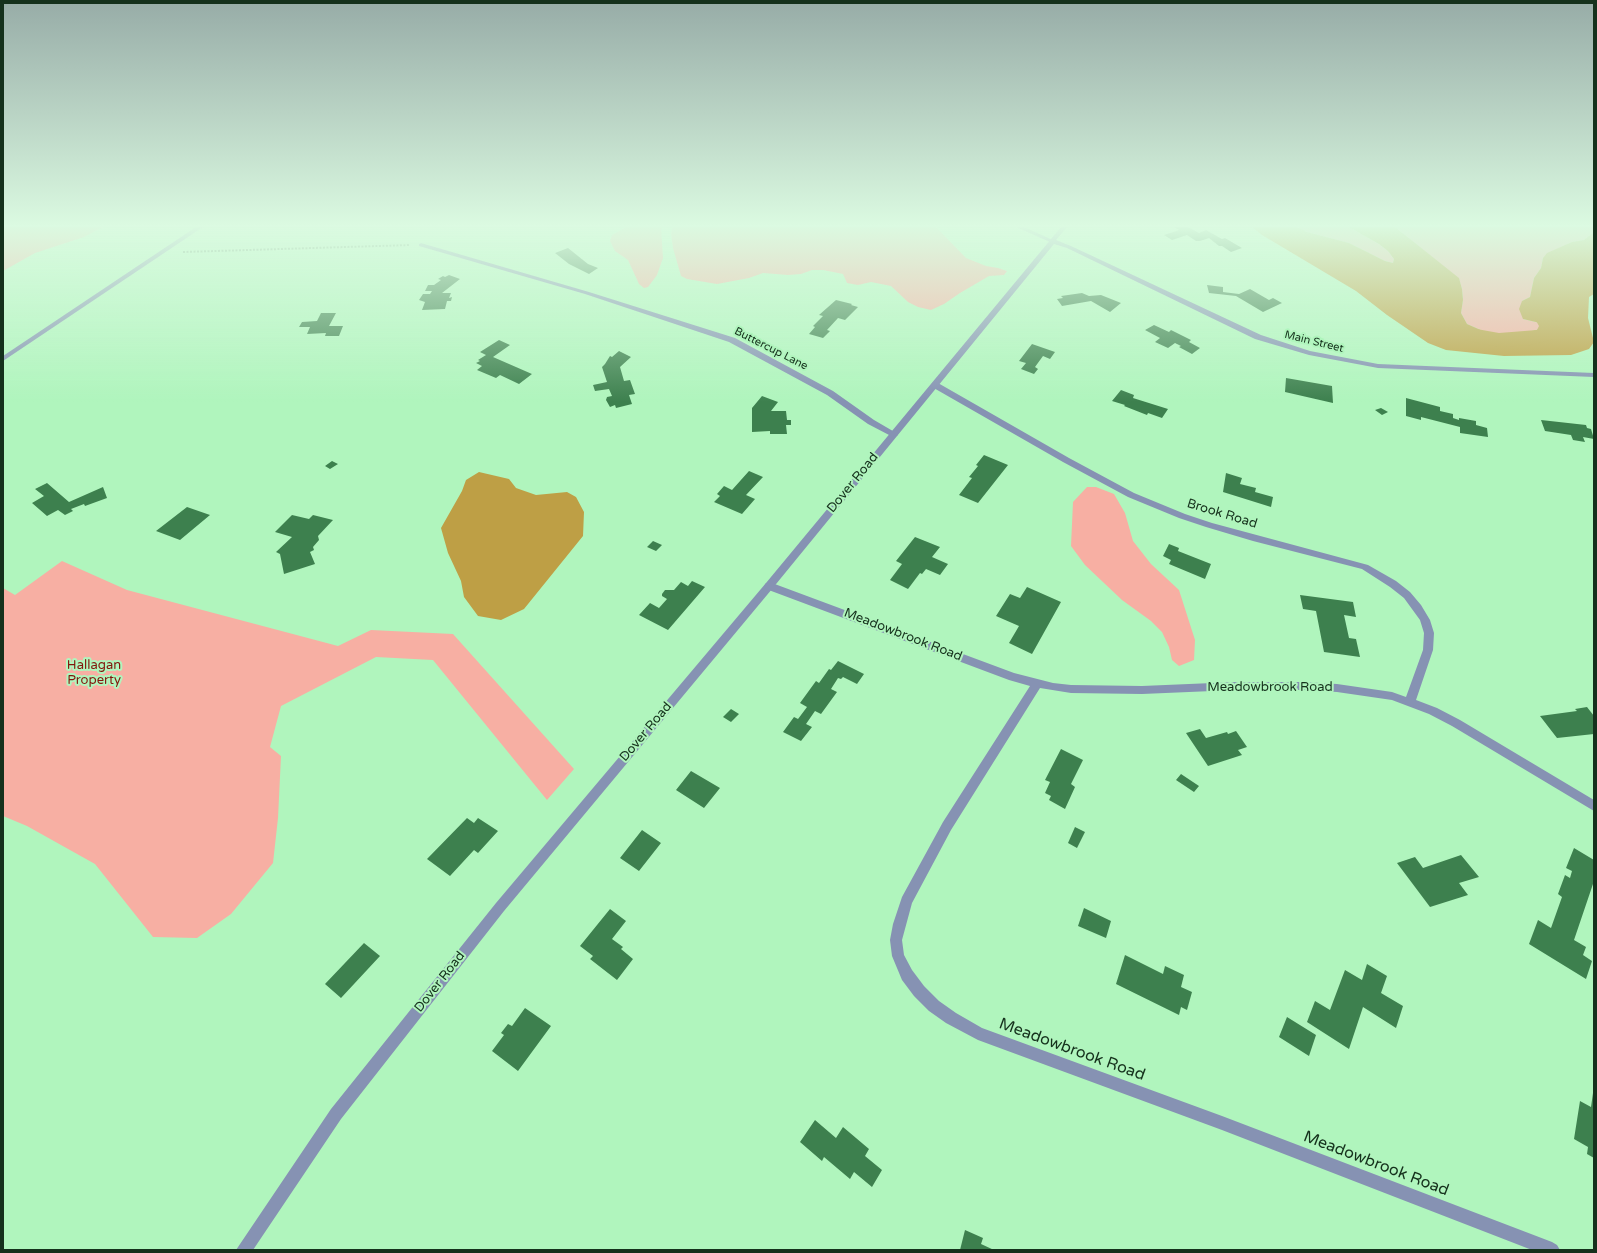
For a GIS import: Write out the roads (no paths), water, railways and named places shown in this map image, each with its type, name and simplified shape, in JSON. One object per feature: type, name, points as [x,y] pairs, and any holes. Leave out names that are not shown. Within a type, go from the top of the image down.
[{"type":"street","points":[[3,359],[112,285]]},
{"type":"street","name":"Buttercup Lane","points":[[564,285],[732,340],[830,393],[871,422],[894,434]]},
{"type":"street","name":"Dover Road","points":[[244,1250],[336,1114],[450,970],[548,848],[769,586],[1016,285]]},
{"type":"street","name":"Main Street","points":[[1149,285],[1258,338],[1309,353],[1378,366],[1594,376]]},
{"type":"street","name":"Brook Road","points":[[935,385],[1072,464],[1131,495],[1182,516],[1224,529],[1365,567],[1393,584],[1407,595],[1418,608],[1425,620],[1429,633],[1428,650],[1410,701]]},
{"type":"street","name":"Meadowbrook Road","points":[[769,586],[999,671],[1037,683],[1071,688],[1142,690],[1236,686],[1304,686],[1337,688],[1392,696],[1410,701],[1458,724],[1594,806]]},
{"type":"street","name":"Meadowbrook Road","points":[[1037,683],[947,826],[906,901],[898,924],[896,940],[898,956],[907,976],[919,991],[934,1006],[951,1018],[978,1033],[1229,1126],[1552,1250]]},
{"type":"waterway","points":[[1471,335],[1499,340],[1531,338],[1547,334],[1550,326],[1546,319]]},
{"type":"park label","name":"Hallagan Property","points":[[94,674]]}]
